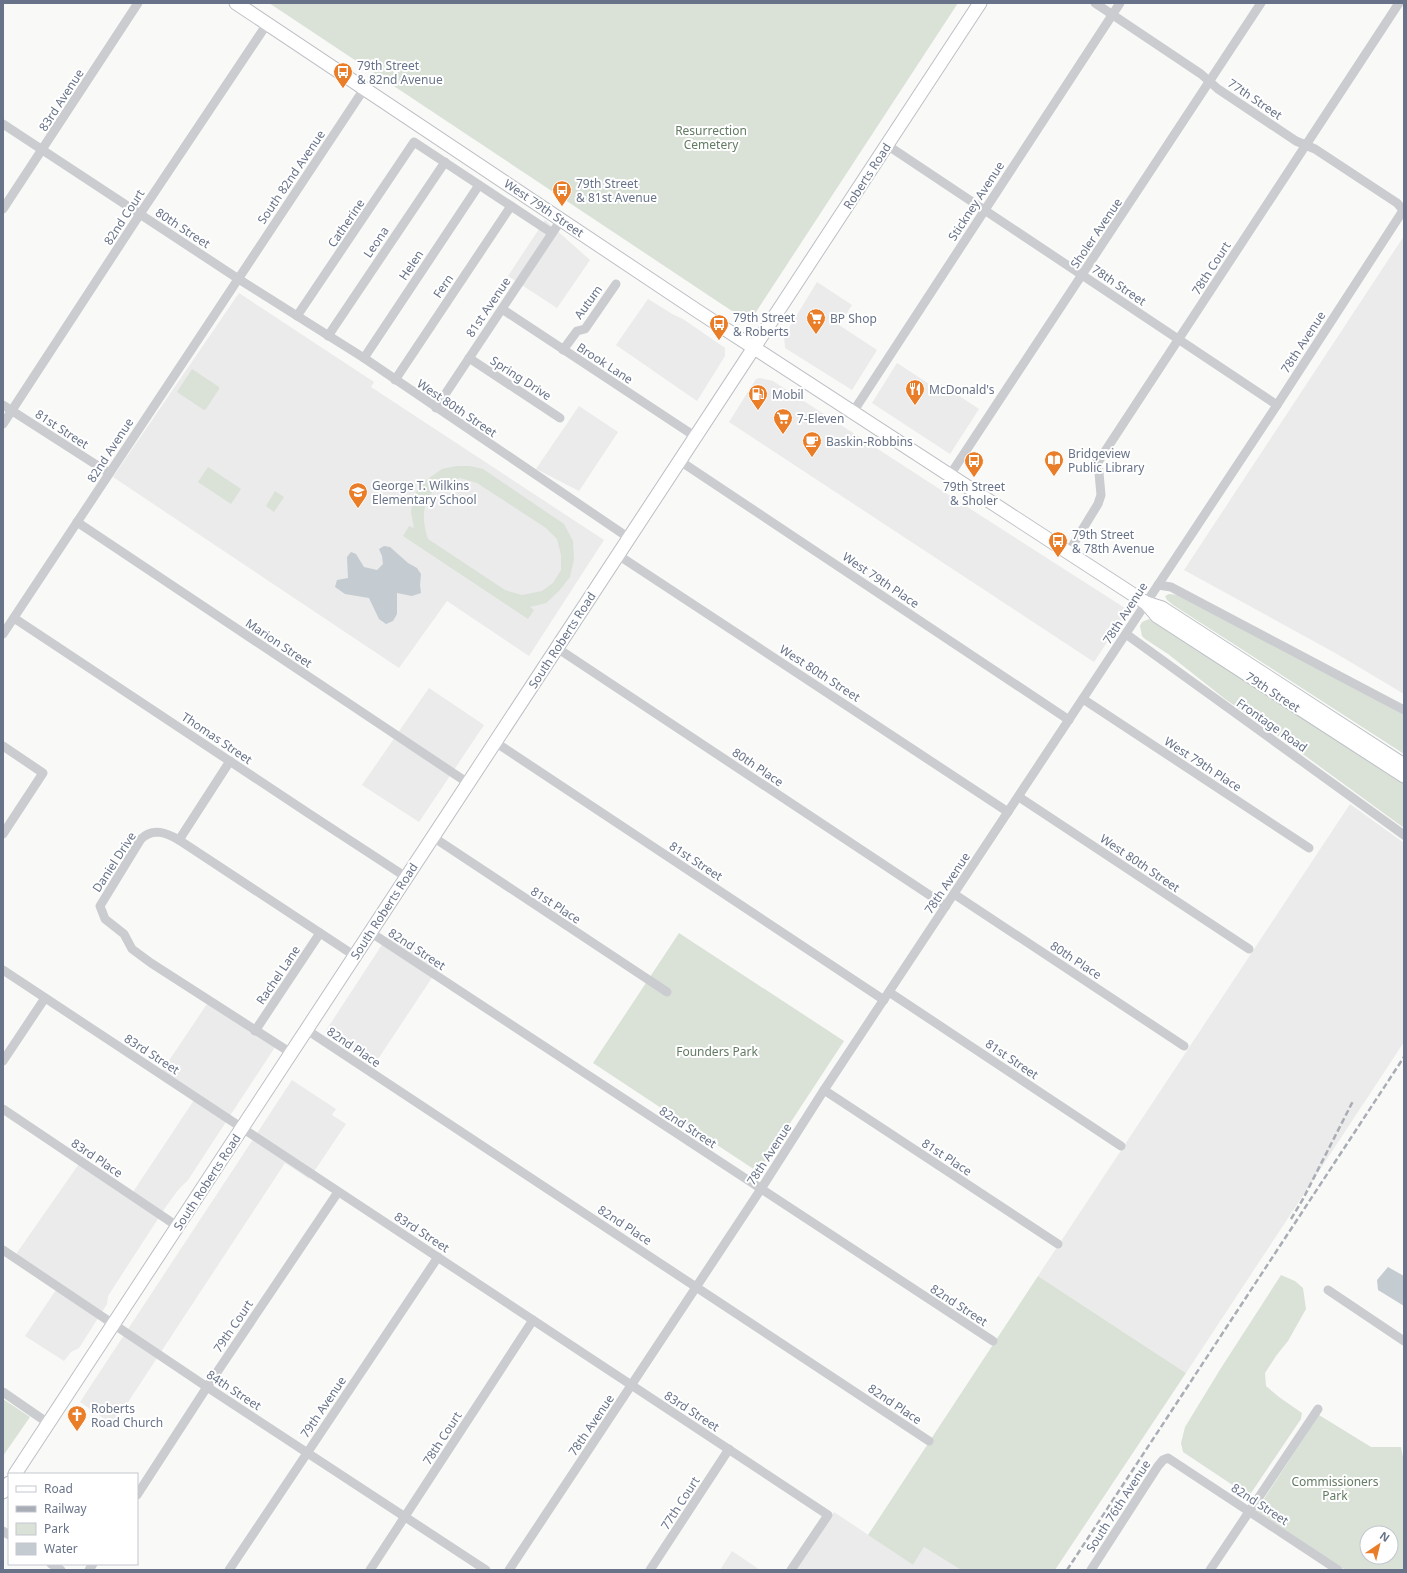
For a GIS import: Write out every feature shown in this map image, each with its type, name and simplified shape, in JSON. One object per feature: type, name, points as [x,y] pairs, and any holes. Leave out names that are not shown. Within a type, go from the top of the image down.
[{"type":"street","name":"83rd Avenue","points":[[3,209],[138,3]]},
{"type":"street","name":"West 79th Street","points":[[236,3],[754,348],[853,412]]},
{"type":"street","name":"Roberts Road","points":[[754,348],[980,3]]},
{"type":"street","name":"77th Street","points":[[1095,3],[1202,74],[1218,89],[1296,141],[1315,149],[1397,203],[1404,210]]},
{"type":"street","name":"Stickney Avenue","points":[[853,412],[1120,3]]},
{"type":"street","name":"Sholer Avenue","points":[[950,475],[1261,3]]},
{"type":"street","name":"78th Court","points":[[1068,552],[1098,504],[1100,483],[1098,462],[1399,3]]},
{"type":"street","name":"82nd Court","points":[[3,424],[140,214],[268,24]]},
{"type":"street","name":"South 82nd Avenue","points":[[237,278],[364,89]]},
{"type":"street","name":"80th Street","points":[[3,124],[270,300]]},
{"type":"street","name":"Catherine","points":[[297,316],[414,142],[445,162]]},
{"type":"street","name":"78th Street","points":[[887,146],[1277,405]]},
{"type":"street","points":[[445,162],[552,233]]},
{"type":"street","name":"Leona","points":[[328,336],[445,162]]},
{"type":"street","name":"Helen","points":[[364,358],[479,185]]},
{"type":"street","name":"Fern","points":[[395,380],[511,206]]},
{"type":"street","name":"78th Avenue","points":[[509,1570],[632,1386],[824,1090],[1277,405],[1404,210]]},
{"type":"street","name":"81st Avenue","points":[[436,408],[561,220]]},
{"type":"street","name":"82nd Avenue","points":[[3,634],[237,278]]},
{"type":"street","name":"Autum","points":[[563,350],[576,331],[585,329],[616,284]]},
{"type":"street","name":"West 80th Street","points":[[270,300],[364,358],[629,538]]},
{"type":"street","name":"Brook Lane","points":[[502,309],[696,437]]},
{"type":"street","name":"South Roberts Road","points":[[16,1473],[754,348]]},
{"type":"street","name":"Spring Drive","points":[[469,358],[560,418]]},
{"type":"street","name":"81st Street","points":[[3,405],[109,473]]},
{"type":"street","name":"79th Street","points":[[853,412],[1146,603],[1162,608],[1404,765]]},
{"type":"street","name":"West 79th Place","points":[[680,460],[1069,720]]},
{"type":"street","name":"Marion Street","points":[[77,522],[468,783]]},
{"type":"street","name":"West 80th Street","points":[[618,555],[1008,812]]},
{"type":"street","points":[[1158,585],[1171,586],[1404,710]]},
{"type":"street","name":"79th Street","points":[[1146,603],[1157,616],[1404,776]]},
{"type":"street","name":"Thomas Street","points":[[14,618],[406,877]]},
{"type":"street","name":"Frontage Road","points":[[1126,634],[1404,835]]},
{"type":"street","name":"80th Place","points":[[557,648],[946,906]]},
{"type":"street","name":"West 79th Place","points":[[1083,699],[1309,848]]},
{"type":"street","name":"81st Street","points":[[495,742],[1121,1146]]},
{"type":"street","points":[[3,746],[43,773],[3,834]]},
{"type":"street","points":[[230,761],[179,840],[355,956]]},
{"type":"street","name":"West 80th Street","points":[[1018,797],[1249,949]]},
{"type":"street","name":"Daniel Drive","points":[[179,840],[168,834],[160,832],[146,835],[142,839],[100,906],[105,919],[124,934],[132,949],[255,1031],[291,1053]]},
{"type":"street","name":"81st Place","points":[[433,837],[667,992]]},
{"type":"street","name":"80th Place","points":[[954,894],[1184,1046]]},
{"type":"street","name":"82nd Street","points":[[370,932],[993,1341]]},
{"type":"street","name":"Rachel Lane","points":[[255,1031],[320,933]]},
{"type":"street","name":"83rd Street","points":[[3,970],[828,1515],[790,1570]]},
{"type":"street","points":[[3,1061],[45,998]]},
{"type":"street","name":"82nd Place","points":[[306,1030],[929,1441]]},
{"type":"street","name":"81st Place","points":[[824,1090],[1058,1244]]},
{"type":"street","name":"83rd Place","points":[[3,1110],[178,1226]]},
{"type":"street","name":"79th Court","points":[[138,1493],[207,1387],[338,1192]]},
{"type":"street","name":"84th Street","points":[[3,1250],[207,1387],[486,1570]]},
{"type":"street","name":"79th Avenue","points":[[229,1570],[438,1258]]},
{"type":"street","points":[[1328,1290],[1404,1341]]},
{"type":"street","name":"78th Court","points":[[370,1570],[533,1320]]},
{"type":"street","points":[[3,1392],[48,1423]]},
{"type":"street","points":[[1210,1570],[1318,1409]]},
{"type":"street","name":"77th Court","points":[[650,1570],[730,1449]]},
{"type":"street","name":"82nd Street","points":[[1168,1458],[1338,1570]]},
{"type":"street","name":"South 76th Avenue","points":[[1091,1570],[1162,1460],[1168,1458]]},
{"type":"shaded area","points":[[545,220],[590,260],[557,308],[508,276]]},
{"type":"shaded area","points":[[1404,236],[1404,694],[1337,654],[1184,570]]},
{"type":"shaded area","points":[[817,282],[852,305],[839,325],[877,350],[852,390],[785,348],[784,336]]},
{"type":"shaded area","name":"George T. Wilkins Elementary School","points":[[239,293],[374,382],[371,387],[604,540],[529,656],[447,601],[399,668],[113,477]]},
{"type":"shaded area","points":[[648,299],[683,319],[725,348],[725,356],[697,401],[616,345]]},
{"type":"shaded area","points":[[897,363],[937,389],[941,384],[979,409],[950,454],[872,403]]},
{"type":"shaded area","points":[[760,378],[773,381],[1128,610],[1094,662],[729,422],[756,379]]},
{"type":"shaded area","points":[[579,406],[618,432],[579,491],[536,469]]},
{"type":"shaded area","points":[[429,688],[484,725],[419,822],[362,785]]},
{"type":"shaded area","points":[[1350,804],[1404,843],[1404,1042],[1186,1373],[1038,1276]]},
{"type":"shaded area","points":[[391,931],[441,964],[374,1065],[325,1032]]},
{"type":"shaded area","points":[[209,1001],[277,1044],[188,1180],[178,1190],[165,1208],[108,1296],[107,1304],[79,1348],[71,1352],[64,1361],[25,1336],[58,1287],[14,1257],[81,1161],[131,1195],[196,1097],[160,1074]]},
{"type":"shaded area","points":[[292,1080],[336,1109],[332,1115],[346,1124],[309,1179],[285,1163],[113,1425],[80,1402]]},
{"type":"shaded area","points":[[834,1512],[913,1565],[924,1547],[961,1570],[796,1570]]},
{"type":"shaded area","points":[[732,1551],[760,1570],[720,1570]]},
{"type":"green space","name":"Resurrection Cemetery","points":[[269,3],[958,3],[754,315],[741,317]]},
{"type":"green space","points":[[192,369],[219,387],[204,410],[177,392]]},
{"type":"green space","points":[[456,466],[470,466],[483,469],[564,524],[573,541],[574,559],[570,577],[559,591],[546,603],[530,607],[534,610],[528,619],[403,536],[409,526],[414,528],[411,512],[413,496],[425,481],[442,469]],"holes":[[[460,478],[477,483],[546,528],[557,539],[561,555],[561,570],[553,583],[542,591],[522,595],[505,590],[428,539],[424,523],[424,508],[430,495],[435,489],[444,483]]]},
{"type":"green space","points":[[208,467],[241,489],[231,504],[198,482]]},
{"type":"green space","points":[[275,491],[284,497],[274,512],[266,506]]},
{"type":"green space","points":[[1169,594],[1179,595],[1228,620],[1404,715],[1404,754],[1173,605],[1165,596]]},
{"type":"green space","points":[[1149,619],[1404,784],[1404,828],[1225,699],[1168,654],[1145,639],[1142,636],[1140,626],[1142,622]]},
{"type":"green space","name":"Founders Park","points":[[679,933],[844,1041],[758,1172],[593,1063]]},
{"type":"green space","points":[[1281,1275],[1295,1281],[1303,1288],[1306,1309],[1288,1341],[1265,1373],[1266,1386],[1302,1413],[1301,1419],[1249,1496],[1183,1452],[1181,1443],[1185,1427]]},
{"type":"green space","points":[[1038,1276],[1186,1373],[1055,1570],[961,1570],[924,1547],[913,1565],[868,1535]]},
{"type":"green space","points":[[3,1399],[30,1417],[3,1456]]},
{"type":"green space","name":"Commissioners Park","points":[[1319,1415],[1371,1447],[1401,1447],[1404,1462],[1404,1570],[1345,1570],[1256,1511]]},
{"type":"water","points":[[384,546],[390,547],[408,563],[417,568],[421,574],[421,593],[412,596],[397,593],[397,614],[393,621],[386,624],[379,619],[369,598],[345,594],[335,587],[337,580],[348,578],[347,557],[351,552],[356,554],[364,567],[377,570],[383,564],[379,549]]},
{"type":"water","points":[[1388,1267],[1404,1276],[1404,1306],[1378,1290],[1377,1280]]},
{"type":"railway","points":[[1067,1570],[1404,1057]]},
{"type":"railway","points":[[1291,1219],[1303,1199],[1353,1101]]},
{"type":"place","name":"79th Street & 82nd Avenue","points":[[343,89]]},
{"type":"place","name":"79th Street & 81st Avenue","points":[[562,207]]},
{"type":"place","name":"BP Shop","points":[[816,335]]},
{"type":"place","name":"79th Street & Roberts","points":[[719,341]]},
{"type":"place","name":"McDonald's","points":[[915,406]]},
{"type":"place","name":"Mobil","points":[[758,411]]},
{"type":"place","name":"7-Eleven","points":[[783,435]]},
{"type":"place","name":"Baskin-Robbins","points":[[812,458]]},
{"type":"place","name":"Bridgeview Public Library","points":[[1054,477]]},
{"type":"place","name":"79th Street & Sholer","points":[[974,478]]},
{"type":"place","name":"George T. Wilkins Elementary School","points":[[358,509]]},
{"type":"place","name":"79th Street & 78th Avenue","points":[[1058,558]]},
{"type":"place","name":"Roberts Road Church","points":[[77,1432]]}]
